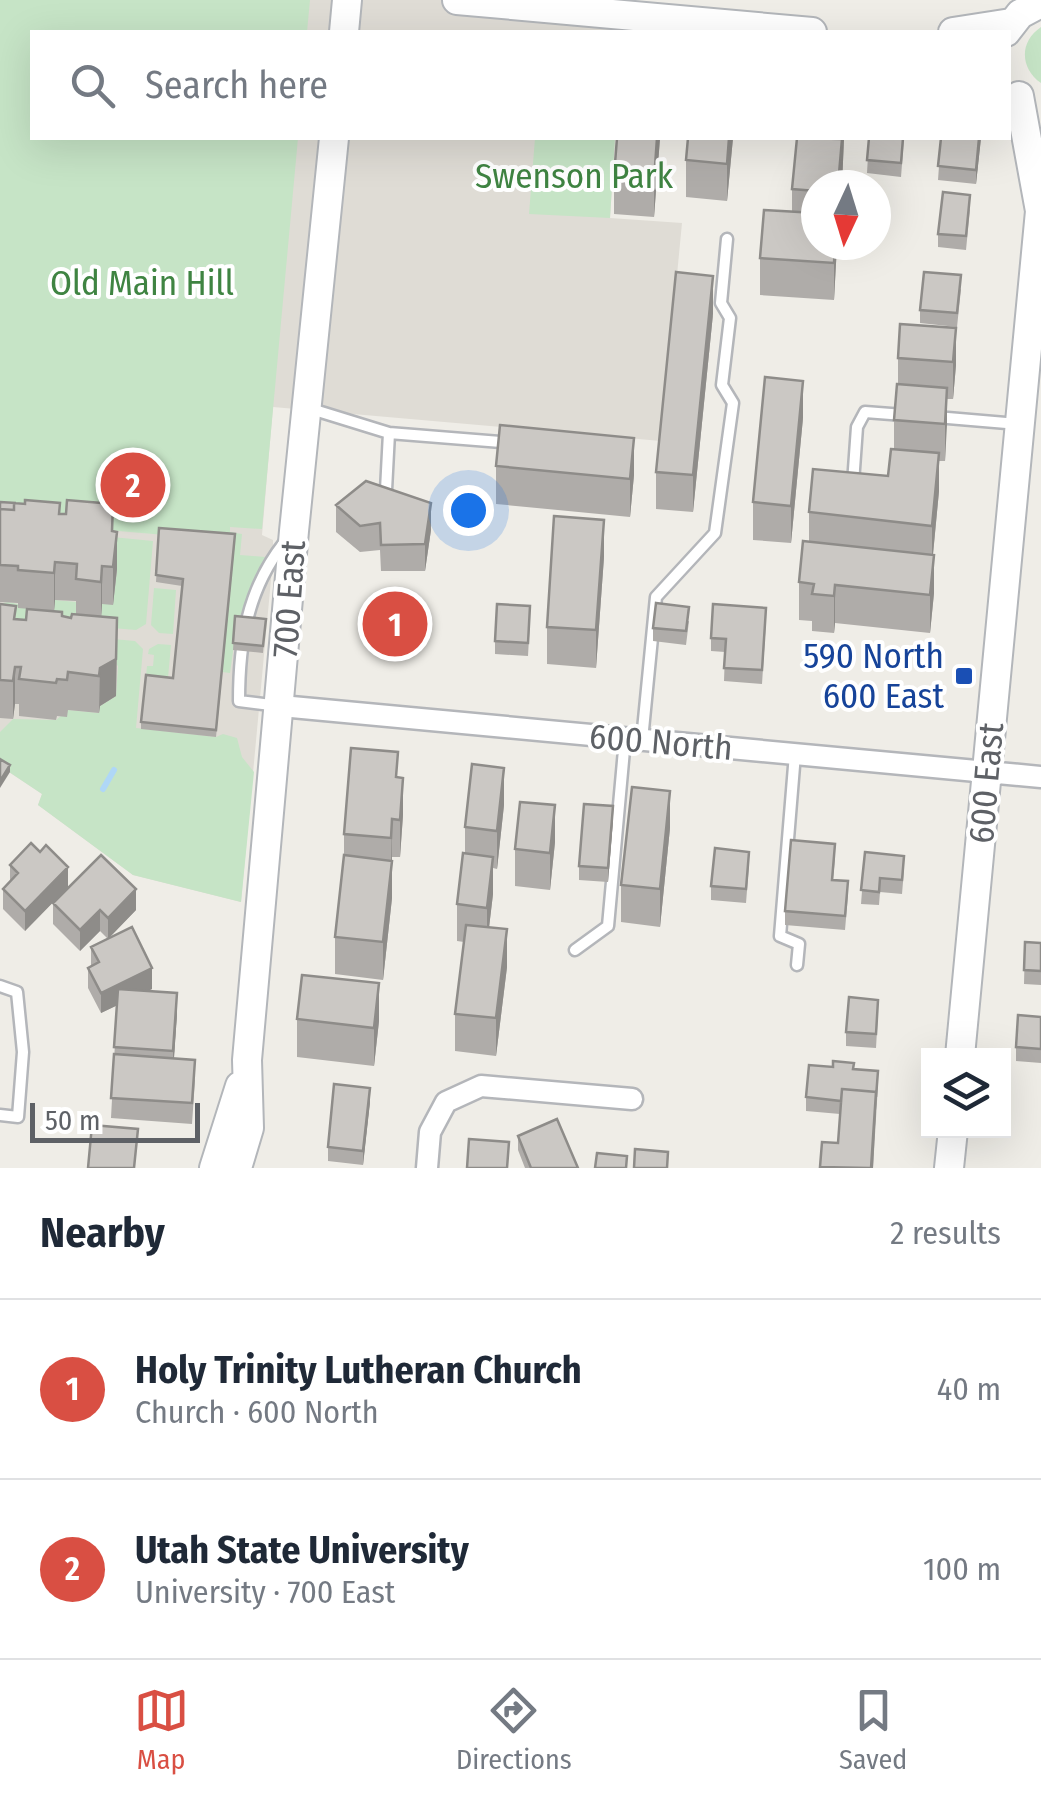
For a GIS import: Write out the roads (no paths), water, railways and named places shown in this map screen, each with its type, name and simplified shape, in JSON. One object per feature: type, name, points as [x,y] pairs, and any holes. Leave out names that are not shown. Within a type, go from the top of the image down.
[{"type":"main road","points":[[344,30],[347,0]]},
{"type":"main road","points":[[457,0],[790,30]]},
{"type":"main road","points":[[961,30],[1025,13]]},
{"type":"main road","name":"600 East","points":[[961,1048],[1041,210],[1023,96]]},
{"type":"main road","name":"700 East","points":[[237,1168],[248,1128],[247,1060],[334,140]]},
{"type":"main road","name":"700 East","points":[[214,1168],[247,1060]]},
{"type":"main road","points":[[950,1168],[952,1138]]},
{"type":"street","name":"600 North","points":[[281,706],[1041,777]]},
{"type":"street","points":[[427,1168],[430,1132],[446,1102],[481,1086],[632,1099]]},
{"type":"lane","points":[[575,950],[608,926],[656,597],[715,533],[734,403],[722,385],[730,318],[721,304],[727,239]]},
{"type":"lane","points":[[307,408],[390,433],[518,444]]},
{"type":"lane","points":[[852,495],[857,427],[864,412],[1020,424]]},
{"type":"lane","points":[[386,490],[390,433]]},
{"type":"lane","points":[[281,706],[239,701],[242,636],[248,611],[273,558],[294,531]]},
{"type":"lane","points":[[794,754],[780,936],[799,944],[797,965]]},
{"type":"lane","points":[[0,986],[16,992],[23,1052],[18,1117],[0,1116]]},
{"type":"waterway","points":[[103,789],[114,770]]},
{"type":"place","name":"Utah State University","points":[[133,485]]},
{"type":"place","name":"Holy Trinity Lutheran Church","points":[[395,624]]},
{"type":"place","name":"590 North 600 East","points":[[964,676]]},
{"type":"park label","name":"Swenson Park","points":[[574,176]]},
{"type":"park label","name":"Old Main Hill","points":[[142,283]]}]
